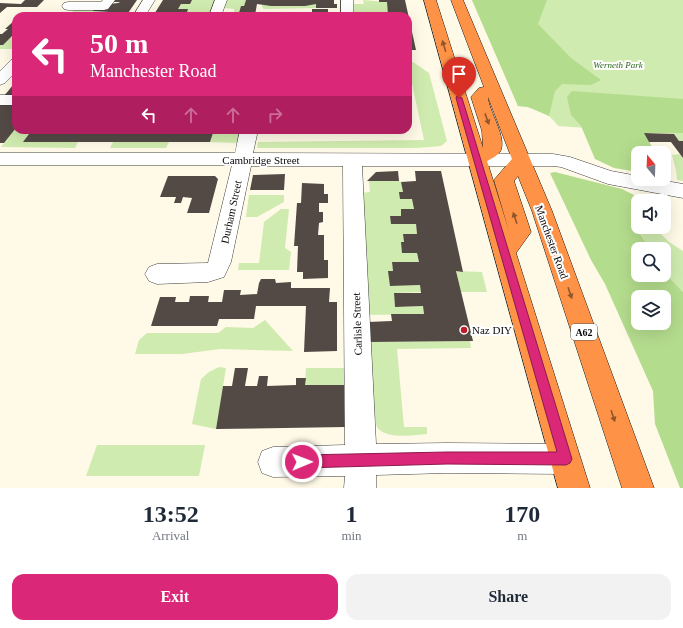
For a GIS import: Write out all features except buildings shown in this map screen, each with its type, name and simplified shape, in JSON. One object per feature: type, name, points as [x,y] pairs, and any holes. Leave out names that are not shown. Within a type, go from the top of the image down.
[{"type":"highway","points":[[430,0],[574,488]]},
{"type":"highway","name":"Manchester Road","points":[[457,0],[490,86],[542,211],[638,488]]},
{"type":"highway","points":[[476,160],[492,150],[491,132],[479,97],[490,86]]},
{"type":"highway","points":[[505,251],[520,232],[504,180],[521,160]]},
{"type":"street","points":[[62,12],[70,3],[104,6],[109,0]]},
{"type":"street","points":[[142,12],[149,0]]},
{"type":"street","points":[[216,12],[221,0]]},
{"type":"street","points":[[347,0],[348,12]]},
{"type":"street","points":[[0,80],[12,58]]},
{"type":"street","points":[[0,100],[12,100]]},
{"type":"street","name":"Durham Street","points":[[157,274],[208,273],[216,270],[220,262],[248,134]]},
{"type":"street","name":"Cambridge Street","points":[[0,159],[563,161],[649,193],[683,191]]},
{"type":"street","name":"Carlisle Street","points":[[352,160],[360,474]]},
{"type":"street","points":[[273,462],[360,474],[447,458],[566,459]]},
{"type":"green space","points":[[192,0],[217,0],[212,12],[186,12],[188,9],[178,9],[181,4]]},
{"type":"green space","points":[[227,0],[246,0],[244,6],[241,6],[239,12],[234,12],[234,9],[224,8]]},
{"type":"green space","points":[[363,0],[387,2],[388,12],[354,12],[354,4],[364,4]]},
{"type":"green space","name":"Werneth Park","points":[[472,0],[683,0],[683,141],[679,141],[674,134],[558,126],[550,117],[540,111],[518,106]]},
{"type":"green space","points":[[472,0],[547,0],[538,24],[571,58],[601,80],[591,85],[562,84],[555,91],[549,116],[528,107],[518,106]]},
{"type":"green space","points":[[316,4],[316,8],[264,9],[262,7],[262,5]]},
{"type":"green space","points":[[95,7],[93,11],[109,12],[72,12],[76,8]]},
{"type":"green space","points":[[12,37],[12,49],[0,49],[0,45]]},
{"type":"green space","points":[[412,62],[429,73],[447,141],[441,146],[417,148],[257,148],[258,142],[424,140],[412,83]]},
{"type":"green space","points":[[572,91],[683,99],[683,133],[645,133],[652,146],[631,146],[631,171],[614,168],[595,159],[581,126],[571,115],[567,97]]},
{"type":"green space","points":[[12,133],[29,134],[24,142],[78,142],[75,148],[1,147]]},
{"type":"green space","points":[[213,134],[240,134],[238,143],[210,142]]},
{"type":"green space","points":[[113,142],[169,142],[166,148],[110,148]]},
{"type":"green space","points":[[680,154],[683,158],[683,181],[677,180],[672,155]]},
{"type":"green space","points":[[555,172],[622,189],[632,194],[631,234],[640,234],[645,242],[631,242],[631,282],[671,282],[671,279],[683,292],[683,488],[680,488],[655,424],[653,391],[605,284],[591,260],[550,173]]},
{"type":"green space","points":[[369,181],[399,181],[401,182],[403,192],[412,199],[414,209],[401,209],[401,216],[390,216],[391,224],[416,224],[417,234],[403,234],[404,242],[417,253],[419,262],[392,263],[393,271],[390,286],[420,285],[421,292],[394,293],[395,307],[423,306],[424,314],[367,315],[361,193],[370,192]]},
{"type":"green space","points":[[249,195],[284,195],[284,202],[257,217],[246,217]]},
{"type":"green space","points":[[281,209],[289,209],[285,248],[291,252],[289,270],[238,270],[239,263],[259,263],[264,222]]},
{"type":"green space","points":[[641,234],[661,234],[669,242],[646,242]]},
{"type":"green space","points":[[671,243],[683,251],[683,292],[671,279]]},
{"type":"green space","points":[[456,271],[482,272],[487,292],[461,292]]},
{"type":"green space","points":[[265,320],[293,351],[220,349],[182,354],[135,354],[139,340],[147,333],[218,333],[226,327],[253,328]]},
{"type":"green space","points":[[470,341],[471,348],[397,349],[404,427],[427,427],[427,434],[400,436],[386,434],[377,427],[369,342]]},
{"type":"green space","points":[[219,367],[226,368],[216,429],[192,424],[201,379],[209,372]]},
{"type":"green space","points":[[306,368],[344,368],[344,385],[305,385]]},
{"type":"green space","points":[[97,445],[205,445],[199,476],[86,476]]},
{"type":"place","name":"Naz DIY","points":[[464,330]]},
{"type":"route","points":[[302,462],[447,458],[566,459],[505,251],[476,160],[459,98]]}]
